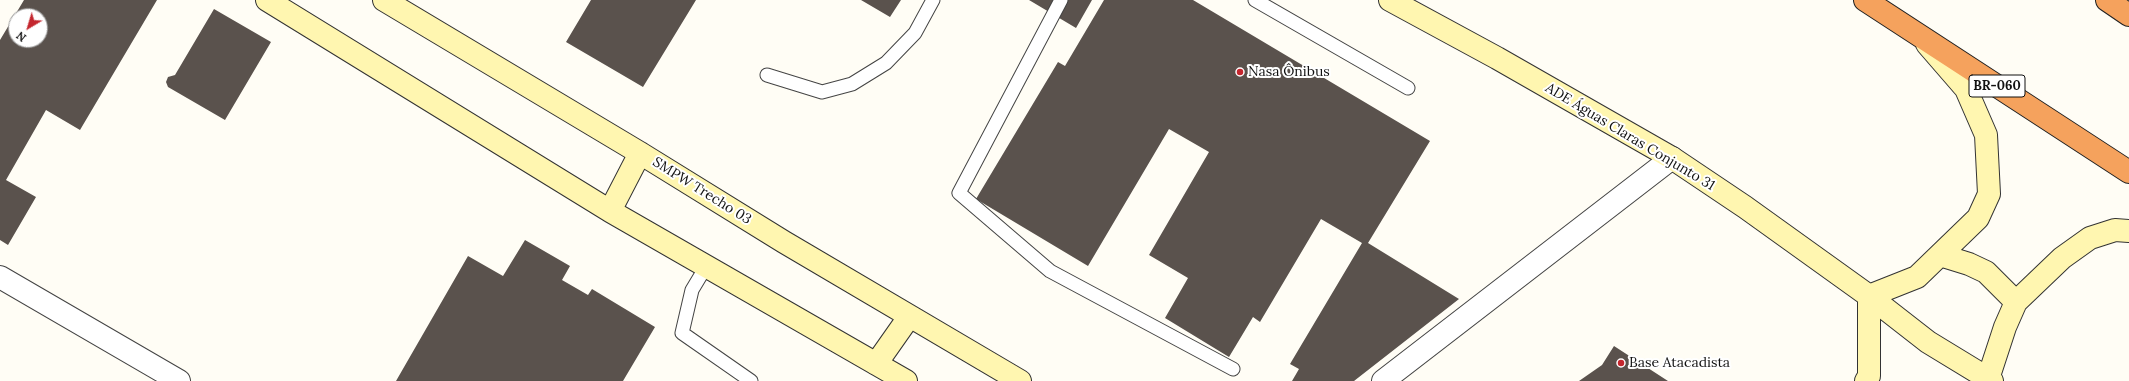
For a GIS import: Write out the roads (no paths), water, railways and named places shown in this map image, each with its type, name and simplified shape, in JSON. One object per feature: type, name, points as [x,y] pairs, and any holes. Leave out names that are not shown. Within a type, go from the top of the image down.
[{"type":"highway","name":"BR-060","points":[[1865,0],[2129,172]]},
{"type":"highway","points":[[2107,0],[2129,15]]},
{"type":"street","points":[[267,0],[610,210],[906,381]]},
{"type":"street","name":"SMPW Trecho 03","points":[[384,0],[640,152],[784,242],[909,317],[1020,381]]},
{"type":"street","name":"ADE Águas Claras Conjunto 31","points":[[1390,0],[1497,58],[1672,158],[1745,207],[1869,296],[1928,342],[1988,380]]},
{"type":"street","points":[[1871,379],[1869,296],[1916,277],[1978,218],[1989,194],[1986,135],[1966,89],[1921,37]]},
{"type":"street","points":[[610,210],[640,152]]},
{"type":"street","points":[[1383,381],[1672,158]]},
{"type":"street","points":[[1988,380],[2005,327],[2016,302],[2062,258],[2090,238],[2115,230],[2129,231]]},
{"type":"street","points":[[1940,254],[1969,264],[1986,272],[2016,302]]},
{"type":"street","points":[[0,276],[179,381]]},
{"type":"street","points":[[876,364],[909,317]]},
{"type":"lane","points":[[767,75],[822,92],[852,84],[886,63],[896,53],[915,33],[934,0]]},
{"type":"lane","points":[[1062,0],[959,194],[1050,271],[1233,368]]},
{"type":"lane","points":[[1255,0],[1408,88]]},
{"type":"lane","points":[[707,265],[692,290],[682,333],[751,381]]},
{"type":"place","name":"Nasa Ônibus","points":[[1240,72]]},
{"type":"place","name":"Base Atacadista","points":[[1621,363]]}]
